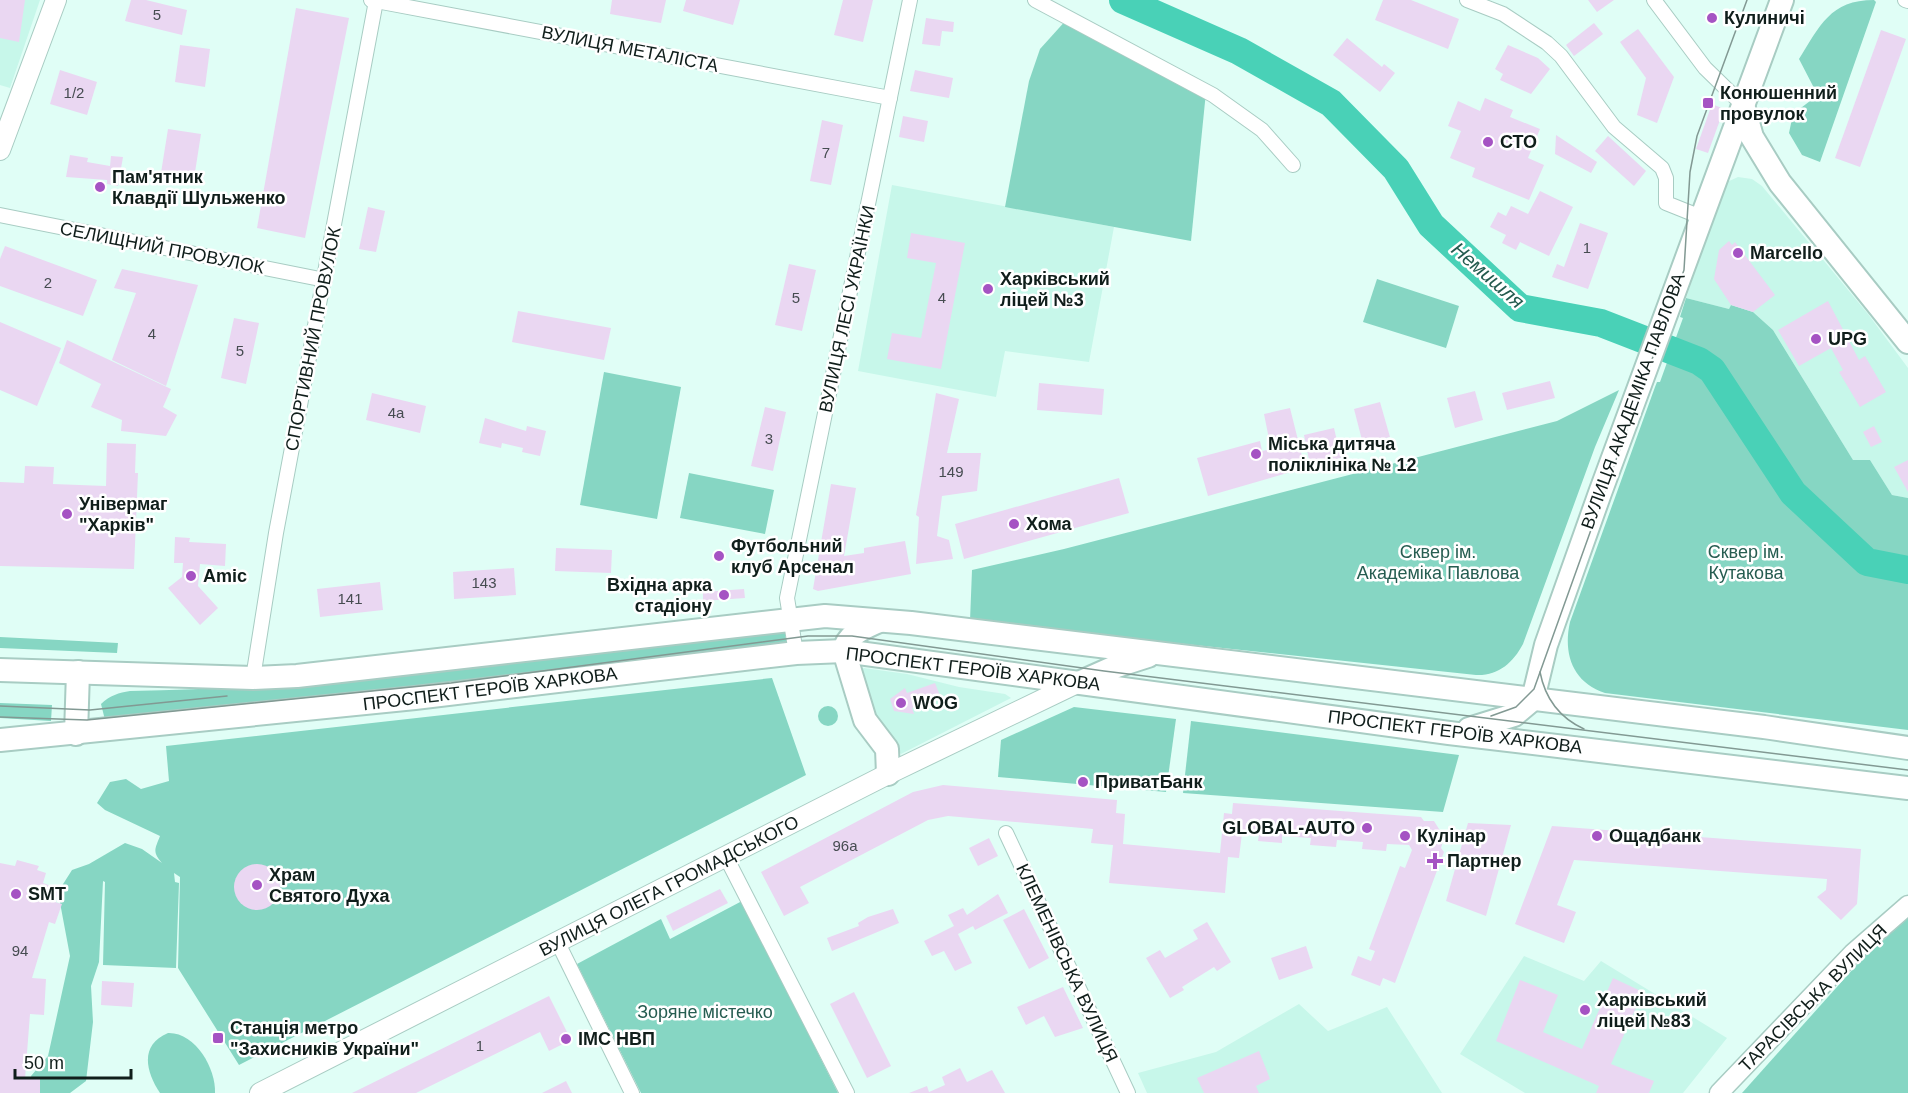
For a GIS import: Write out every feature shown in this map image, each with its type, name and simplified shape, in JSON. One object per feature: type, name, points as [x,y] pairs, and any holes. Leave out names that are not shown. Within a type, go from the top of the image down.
[{"type":"main road","points":[[0,150],[56,0]]},
{"type":"main road","name":"ВУЛИЦЯ АКАДЕМІКА ПАВЛОВА","points":[[1533,699],[1546,645],[1665,312],[1782,0]]},
{"type":"main road","points":[[1743,105],[1752,137],[1780,183],[1908,342]]},
{"type":"main road","name":"ПРОСПЕКТ ГЕРОЇВ ХАРКОВА","points":[[0,670],[253,678],[494,656],[825,616],[1764,727],[1908,748]]},
{"type":"main road","points":[[879,621],[852,636],[845,642],[844,651],[866,720],[887,748],[888,774]]},
{"type":"main road","name":"ПРОСПЕКТ ГЕРОЇВ ХАРКОВА","points":[[0,740],[76,734],[796,653],[844,651],[1449,733],[1908,788]]},
{"type":"main road","points":[[1079,682],[1117,666],[1157,654]]},
{"type":"main road","points":[[76,734],[78,672]]},
{"type":"main road","name":"ВУЛИЦЯ ОЛЕГА ГРОМАДСЬКОГО","points":[[260,1093],[888,774],[1079,682]]},
{"type":"main road","points":[[1449,733],[1514,716],[1533,699]]},
{"type":"street","name":"ВУЛИЦЯ ЛЕСІ УКРАЇНКИ","points":[[796,653],[787,598],[910,0]]},
{"type":"street","points":[[1035,0],[1213,95],[1262,130],[1293,165]]},
{"type":"street","points":[[1467,0],[1503,14],[1547,43],[1561,56],[1609,122],[1662,168],[1666,178],[1666,203],[1701,217]]},
{"type":"street","points":[[1654,0],[1706,68],[1743,105]]},
{"type":"street","name":"ВУЛИЦЯ МЕТАЛІСТА","points":[[373,1],[890,98]]},
{"type":"street","name":"СПОРТИВНИЙ ПРОВУЛОК","points":[[253,678],[276,534],[325,280],[373,1]]},
{"type":"street","name":"СЕЛИЩНИЙ ПРОВУЛОК","points":[[0,215],[325,280]]},
{"type":"street","name":"КЛЕМЕНІВСЬКА ВУЛИЦЯ","points":[[1006,833],[1128,1093]]},
{"type":"street","points":[[726,857],[847,1093]]},
{"type":"street","name":"ТАРАСІВСЬКА ВУЛИЦЯ","points":[[1719,1093],[1853,953],[1908,905]]},
{"type":"street","points":[[558,943],[632,1093]]},
{"type":"shaded area","points":[[0,0],[40,0],[10,88],[0,85]]},
{"type":"shaded area","points":[[1738,177],[1752,179],[1762,186],[1868,314],[1908,368],[1908,498],[1892,495],[1870,460],[1853,460],[1773,330],[1753,312],[1731,305],[1729,309],[1686,298],[1723,188],[1727,182]]},
{"type":"shaded area","name":"Харківський ліцей №3","points":[[892,185],[1114,227],[1089,362],[1005,351],[996,397],[858,371]]},
{"type":"shaded area","points":[[864,668],[907,674],[959,687],[1005,694],[1011,698],[901,754],[877,728],[860,670]]},
{"type":"shaded area","name":"Харківський ліцей №83","points":[[1524,956],[1584,981],[1601,961],[1727,1038],[1683,1093],[1525,1093],[1460,1054]]},
{"type":"shaded area","points":[[1299,1004],[1328,1031],[1387,1007],[1442,1093],[1147,1093],[1138,1073],[1216,1052]]},
{"type":"green space","points":[[1874,0],[1876,2],[1820,162],[1802,155],[1789,133],[1793,114],[1810,101],[1813,86],[1799,59],[1820,26],[1836,10],[1859,1]]},
{"type":"green space","points":[[1068,18],[1206,92],[1191,241],[1005,207],[1029,81],[1040,49]]},
{"type":"green space","points":[[1377,279],[1459,306],[1446,348],[1363,322]]},
{"type":"green space","name":"Сквер ім. Кутакова","points":[[1686,298],[1729,309],[1731,305],[1753,312],[1773,330],[1853,460],[1870,460],[1892,495],[1908,498],[1908,730],[1605,693],[1585,682],[1572,665],[1568,645],[1570,622],[1655,387],[1657,382],[1660,382],[1683,318],[1680,317]]},
{"type":"green space","points":[[604,372],[681,387],[657,519],[580,505]]},
{"type":"green space","name":"Сквер ім. Академіка Павлова","points":[[1619,390],[1595,447],[1523,644],[1515,657],[1498,671],[1476,675],[970,621],[972,570],[1064,549],[1557,421]]},
{"type":"green space","points":[[689,473],[774,490],[765,534],[680,518]]},
{"type":"green space","points":[[784,628],[787,644],[561,673],[105,720],[101,704],[108,698],[130,691],[294,683],[376,676]]},
{"type":"green space","points":[[0,637],[118,643],[117,653],[0,648]]},
{"type":"green space","points":[[772,678],[806,775],[239,1065],[178,968],[180,877],[174,873],[175,882],[179,883],[176,968],[103,965],[105,882],[103,881],[99,962],[91,986],[93,1022],[86,1081],[70,1093],[38,1093],[31,1076],[48,1056],[70,956],[58,892],[72,870],[89,864],[125,843],[142,849],[162,863],[155,850],[160,836],[105,810],[97,803],[110,782],[126,779],[141,789],[169,781],[166,746]]},
{"type":"green space","points":[[0,703],[52,705],[51,721],[0,718]]},
{"type":"green space","points":[[828,706],[835,709],[838,716],[835,723],[828,726],[821,723],[818,716],[821,709]]},
{"type":"green space","points":[[1074,707],[1176,719],[1166,792],[998,777],[1001,740]]},
{"type":"green space","points":[[1191,721],[1459,755],[1443,812],[1183,793]]},
{"type":"green space","name":"Зоряне містечко","points":[[742,901],[838,1093],[641,1093],[577,964],[661,919],[670,939]]},
{"type":"green space","points":[[1908,918],[1908,1093],[1742,1093],[1862,959]]},
{"type":"green space","points":[[168,1033],[187,1038],[202,1053],[212,1073],[215,1093],[160,1093],[151,1076],[149,1052],[159,1038]]},
{"type":"building","points":[[0,0],[25,0],[19,42],[0,38]]},
{"type":"building","points":[[131,0],[146,0],[187,10],[182,35],[125,21]]},
{"type":"building","points":[[612,0],[666,0],[661,23],[610,14]]},
{"type":"building","points":[[686,0],[740,0],[733,25],[683,11]]},
{"type":"building","points":[[843,0],[873,0],[863,42],[834,35]]},
{"type":"building","points":[[1383,0],[1411,0],[1459,19],[1448,49],[1375,20]]},
{"type":"building","points":[[1588,0],[1614,0],[1597,12]]},
{"type":"building","points":[[296,8],[349,18],[305,238],[257,228]]},
{"type":"building","points":[[926,18],[954,22],[953,32],[942,31],[940,46],[922,44]]},
{"type":"building","points":[[1594,23],[1603,34],[1574,56],[1566,45]]},
{"type":"building","points":[[1638,29],[1674,77],[1657,123],[1637,115],[1646,78],[1620,42]]},
{"type":"building","points":[[1881,30],[1906,39],[1860,167],[1835,158]]},
{"type":"building","points":[[1347,38],[1382,67],[1384,64],[1395,73],[1380,92],[1333,55]]},
{"type":"building","points":[[180,45],[210,49],[205,87],[175,82]]},
{"type":"building","points":[[1508,45],[1538,58],[1550,69],[1531,94],[1500,80],[1503,74],[1495,69]]},
{"type":"building","points":[[60,70],[97,82],[87,115],[50,104]]},
{"type":"building","points":[[915,70],[953,78],[949,98],[910,91]]},
{"type":"building","points":[[1485,98],[1513,110],[1510,117],[1540,129],[1528,158],[1544,165],[1529,200],[1472,177],[1475,168],[1450,158],[1461,131],[1448,126],[1458,101],[1480,111]]},
{"type":"building","points":[[1712,104],[1724,109],[1708,153],[1696,149]]},
{"type":"building","points":[[903,116],[928,121],[924,142],[899,137]]},
{"type":"building","points":[[822,120],[843,125],[831,185],[810,181]]},
{"type":"building","points":[[168,129],[201,134],[193,185],[160,179]]},
{"type":"building","points":[[1556,135],[1597,162],[1591,173],[1555,154]]},
{"type":"building","points":[[1608,136],[1646,171],[1634,186],[1595,151]]},
{"type":"building","points":[[70,155],[88,158],[87,162],[110,166],[111,156],[123,157],[118,186],[107,184],[107,180],[66,177]]},
{"type":"building","points":[[1540,191],[1573,207],[1549,256],[1520,242],[1516,250],[1502,243],[1506,235],[1490,227],[1498,212],[1506,216],[1511,206],[1528,214]]},
{"type":"building","points":[[368,207],[385,211],[376,252],[359,249]]},
{"type":"building","points":[[1580,223],[1608,233],[1588,289],[1552,277],[1557,264],[1564,267]]},
{"type":"building","points":[[911,233],[965,243],[941,369],[887,359],[892,333],[921,338],[936,263],[907,258]]},
{"type":"building","points":[[1729,241],[1732,245],[1735,242],[1775,295],[1753,312],[1731,305],[1714,279],[1719,250]]},
{"type":"building","points":[[5,246],[97,280],[83,316],[0,286],[0,259]]},
{"type":"building","points":[[789,264],[816,270],[802,331],[775,325]]},
{"type":"building","points":[[122,269],[198,285],[166,386],[112,360],[136,293],[114,288]]},
{"type":"building","name":"UPG","points":[[1828,301],[1859,360],[1865,356],[1886,392],[1860,407],[1839,372],[1843,370],[1831,348],[1799,366],[1778,330]]},
{"type":"building","points":[[518,311],[611,328],[604,360],[512,342]]},
{"type":"building","points":[[234,318],[259,323],[246,384],[221,378]]},
{"type":"building","points":[[0,322],[61,348],[37,406],[0,390]]},
{"type":"building","points":[[67,340],[171,389],[163,407],[177,415],[166,436],[121,431],[122,420],[91,407],[101,384],[59,363]]},
{"type":"building","points":[[1550,381],[1555,398],[1507,410],[1502,393]]},
{"type":"building","points":[[1039,383],[1104,389],[1102,415],[1037,410]]},
{"type":"building","points":[[1475,391],[1483,420],[1455,428],[1447,398]]},
{"type":"building","points":[[372,393],[426,406],[420,433],[366,420]]},
{"type":"building","points":[[936,393],[959,399],[947,453],[981,453],[977,491],[942,496],[937,536],[949,540],[953,559],[916,564],[919,517],[916,515]]},
{"type":"building","points":[[1380,402],[1390,437],[1363,444],[1354,409]]},
{"type":"building","points":[[765,407],[786,412],[773,471],[751,466]]},
{"type":"building","name":"Міська дитяча поліклініка № 12","points":[[1290,408],[1305,468],[1208,496],[1197,458],[1260,441],[1262,451],[1271,449],[1264,414]]},
{"type":"building","points":[[485,418],[526,431],[527,426],[546,431],[540,456],[522,452],[523,448],[502,443],[501,448],[479,443]]},
{"type":"building","points":[[1874,426],[1882,442],[1871,447],[1863,432]]},
{"type":"building","points":[[1334,428],[1341,458],[1310,465],[1304,435]]},
{"type":"building","name":"Універмаг \"Харків\"","points":[[107,443],[136,444],[135,473],[138,473],[134,569],[0,566],[0,482],[24,483],[25,466],[54,467],[53,484],[106,486]]},
{"type":"building","points":[[1908,460],[1908,492],[1894,467]]},
{"type":"building","points":[[1119,478],[1129,513],[964,559],[955,524]]},
{"type":"building","points":[[831,484],[856,488],[844,556],[864,553],[864,548],[905,541],[911,574],[818,591],[813,589]]},
{"type":"building","points":[[175,537],[190,538],[189,542],[226,544],[225,566],[200,564],[198,586],[218,608],[200,625],[168,588],[182,577],[183,563],[174,563]]},
{"type":"building","points":[[556,548],[612,550],[611,573],[555,571]]},
{"type":"building","points":[[514,568],[516,595],[454,599],[453,572]]},
{"type":"building","points":[[380,582],[383,610],[320,617],[317,589]]},
{"type":"building","name":"Вхідна арка стадіону","points":[[744,589],[745,598],[703,601],[703,592]]},
{"type":"building","points":[[935,683],[941,698],[912,708],[914,714],[894,711],[890,699],[905,688],[907,693]]},
{"type":"building","points":[[943,785],[1117,800],[1116,813],[1125,814],[1123,844],[1220,853],[1224,813],[1232,814],[1233,803],[1421,817],[1424,821],[1434,821],[1444,837],[1441,848],[1444,852],[1395,983],[1383,978],[1380,986],[1351,975],[1358,956],[1371,961],[1375,951],[1369,949],[1400,866],[1405,868],[1412,850],[1409,845],[1387,844],[1386,851],[1362,849],[1363,842],[1337,840],[1336,847],[1310,845],[1311,838],[1282,836],[1282,843],[1258,841],[1259,834],[1242,833],[1239,858],[1228,857],[1225,893],[1109,883],[1113,845],[1091,843],[1093,829],[948,816],[928,820],[800,887],[809,903],[784,916],[761,872],[913,792]]},
{"type":"building","points":[[1468,823],[1511,825],[1486,916],[1446,901]]},
{"type":"building","points":[[1552,826],[1861,849],[1857,904],[1841,920],[1817,897],[1826,890],[1827,879],[1574,860],[1557,905],[1576,912],[1564,943],[1515,924]]},
{"type":"building","points":[[989,838],[998,856],[978,866],[969,848]]},
{"type":"building","points":[[17,860],[39,866],[37,870],[46,873],[43,883],[59,889],[55,902],[62,904],[55,924],[49,922],[32,978],[46,979],[44,1015],[30,1014],[25,1079],[40,1079],[40,1093],[0,1093],[0,863],[15,866]]},
{"type":"building","name":"Храм Святого Духа","points":[[257,864],[273,871],[280,887],[273,903],[257,910],[241,903],[234,887],[241,871]]},
{"type":"building","points":[[720,889],[728,903],[673,931],[666,916]]},
{"type":"building","points":[[998,894],[1008,913],[975,930],[973,926],[958,934],[972,963],[955,971],[944,951],[932,956],[924,941],[954,926],[948,915],[963,908],[967,915]]},
{"type":"building","points":[[893,909],[899,923],[832,951],[827,938],[859,926],[858,923],[868,917]]},
{"type":"building","points":[[1024,909],[1049,958],[1029,969],[1003,920]]},
{"type":"building","points":[[1207,922],[1231,962],[1217,971],[1214,967],[1182,987],[1184,990],[1170,998],[1146,958],[1160,950],[1165,958],[1198,939],[1193,930]]},
{"type":"building","points":[[1306,946],[1313,968],[1279,980],[1271,958]]},
{"type":"building","points":[[1613,978],[1643,992],[1611,1064],[1654,1081],[1649,1093],[1596,1093],[1599,1086],[1496,1041],[1520,980],[1558,995],[1543,1032],[1582,1049]]},
{"type":"building","points":[[102,981],[134,983],[132,1007],[101,1005]]},
{"type":"building","points":[[1063,987],[1083,1028],[1055,1037],[1044,1016],[1026,1025],[1017,1007]]},
{"type":"building","points":[[854,992],[891,1066],[867,1078],[830,1004]]},
{"type":"building","points":[[549,996],[571,1040],[549,1051],[540,1032],[416,1093],[352,1093]]},
{"type":"building","points":[[1259,1051],[1270,1079],[1256,1086],[1259,1093],[1204,1093],[1197,1078]]},
{"type":"building","points":[[960,1068],[967,1082],[992,1070],[1005,1093],[909,1093],[927,1086],[929,1092],[945,1085],[942,1077]]},
{"type":"building","points":[[566,1081],[572,1093],[542,1093]]},
{"type":"waterway","name":"Немишля","points":[[1123,0],[1239,51],[1331,103],[1396,169],[1431,225],[1520,308],[1601,323],[1699,361],[1712,370],[1793,493],[1867,562],[1908,570]]},
{"type":"tram line","points":[[1491,716],[1516,707],[1534,689],[1684,270],[1690,172],[1697,136],[1747,0]]},
{"type":"tram line","points":[[0,717],[87,720],[451,683],[808,636],[852,636],[1104,671],[1908,770]]},
{"type":"tram line","points":[[1540,672],[1542,681],[1555,706],[1568,719],[1584,729]]},
{"type":"tram line","points":[[0,706],[90,710],[227,696]]},
{"type":"place","name":"Кулиничі","points":[[1712,18]]},
{"type":"place","name":"Конюшенний провулок","points":[[1708,103]]},
{"type":"place","name":"СТО","points":[[1488,142]]},
{"type":"place","name":"Пам'ятник Клавдії Шульженко","points":[[100,187]]},
{"type":"place","name":"Marcello","points":[[1738,253]]},
{"type":"place","name":"Харківський ліцей №3","points":[[988,289]]},
{"type":"place","name":"UPG","points":[[1816,339]]},
{"type":"place","name":"Міська дитяча поліклініка № 12","points":[[1256,454]]},
{"type":"place","name":"Універмаг \"Харків\"","points":[[67,514]]},
{"type":"place","name":"Хома","points":[[1014,524]]},
{"type":"place","name":"Футбольний клуб Арсенал","points":[[719,556]]},
{"type":"place","name":"Amic","points":[[191,576]]},
{"type":"place","name":"Вхідна арка стадіону","points":[[724,595]]},
{"type":"place","name":"WOG","points":[[901,703]]},
{"type":"place","name":"ПриватБанк","points":[[1083,782]]},
{"type":"place","name":"GLOBAL-AUTO","points":[[1367,828]]},
{"type":"place","name":"Кулінар","points":[[1405,836]]},
{"type":"place","name":"Ощадбанк","points":[[1597,836]]},
{"type":"place","name":"Партнер","points":[[1435,861]]},
{"type":"place","name":"Храм Святого Духа","points":[[257,885]]},
{"type":"place","name":"SMT","points":[[16,894]]},
{"type":"place","name":"Харківський ліцей №83","points":[[1585,1010]]},
{"type":"place","name":"Станція метро \"Захисникiв України\"","points":[[218,1038]]},
{"type":"place","name":"ІМС НВП","points":[[566,1039]]}]
